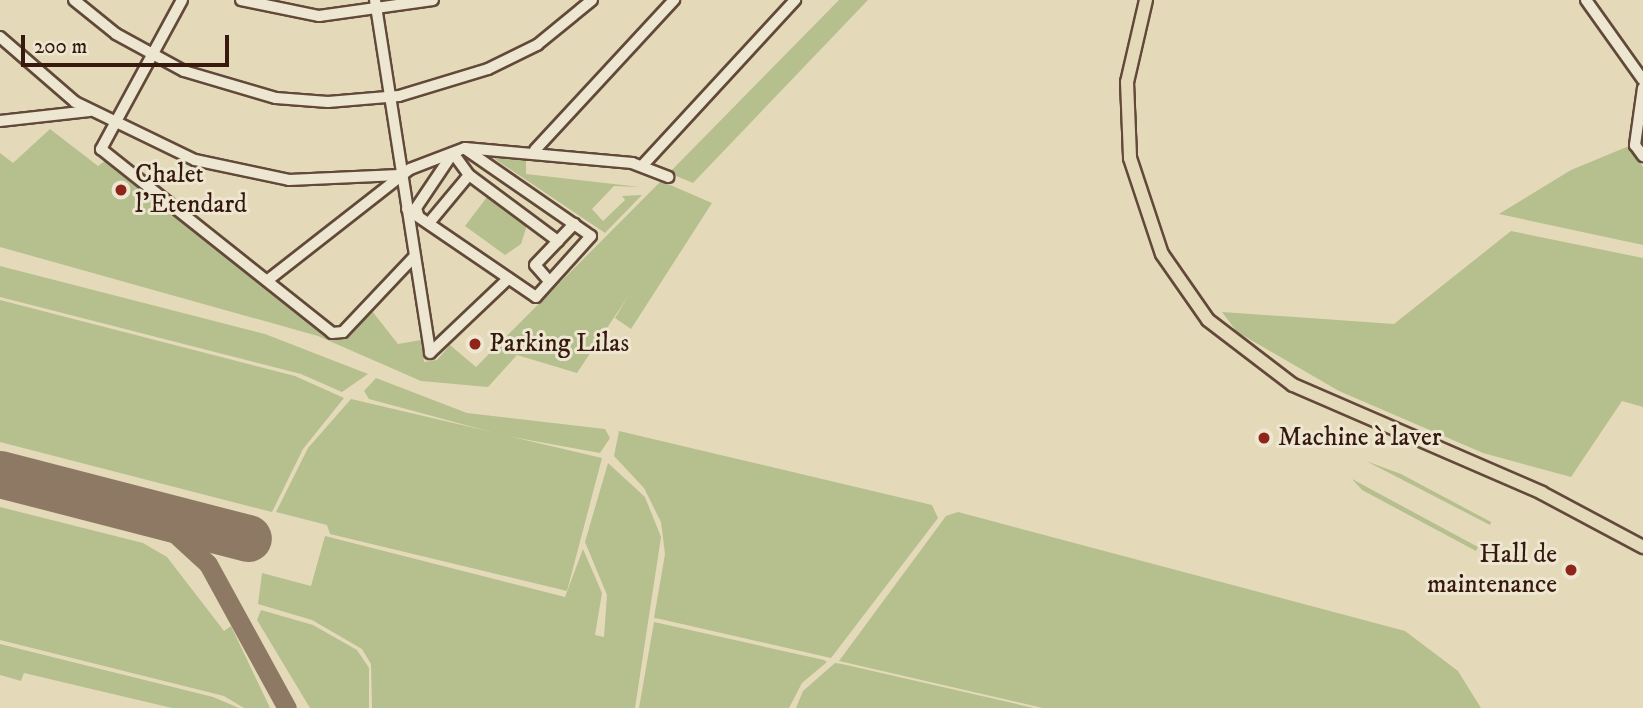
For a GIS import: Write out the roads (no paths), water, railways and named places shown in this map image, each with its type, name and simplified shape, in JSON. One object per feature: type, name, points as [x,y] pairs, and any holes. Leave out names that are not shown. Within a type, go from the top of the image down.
[{"type":"main road","points":[[1146,0],[1127,82],[1130,159],[1162,254],[1208,320],[1293,385],[1640,543]]},
{"type":"street","points":[[74,0],[152,56],[225,86],[276,98],[390,97],[488,69],[537,45],[592,0]]},
{"type":"street","points":[[182,0],[101,149],[332,333],[343,332],[414,257]]},
{"type":"street","points":[[241,0],[319,16],[377,13],[433,0]]},
{"type":"street","points":[[375,0],[430,353],[436,353],[508,279]]},
{"type":"street","points":[[535,150],[674,0]]},
{"type":"street","points":[[642,166],[795,0]]},
{"type":"street","points":[[1586,0],[1643,80]]},
{"type":"street","points":[[0,37],[89,111],[114,126],[241,172],[337,182],[401,174],[465,148],[535,150],[642,166],[668,177]]},
{"type":"street","points":[[1643,88],[1635,145],[1643,156]]},
{"type":"street","points":[[0,121],[89,111]]},
{"type":"street","points":[[407,209],[536,297],[591,236],[465,148]]},
{"type":"street","points":[[453,153],[469,175],[558,241]]},
{"type":"street","points":[[418,215],[416,208],[453,153]]},
{"type":"street","points":[[268,281],[401,174]]},
{"type":"street","points":[[429,223],[469,175]]},
{"type":"street","points":[[548,281],[535,265],[574,224]]},
{"type":"place","name":"Chalet l'Etendard","points":[[121,190]]},
{"type":"place","name":"Parking Lilas","points":[[475,344]]},
{"type":"place","name":"Machine à laver","points":[[1264,438]]},
{"type":"place","name":"Hall de maintenance","points":[[1571,570]]}]
